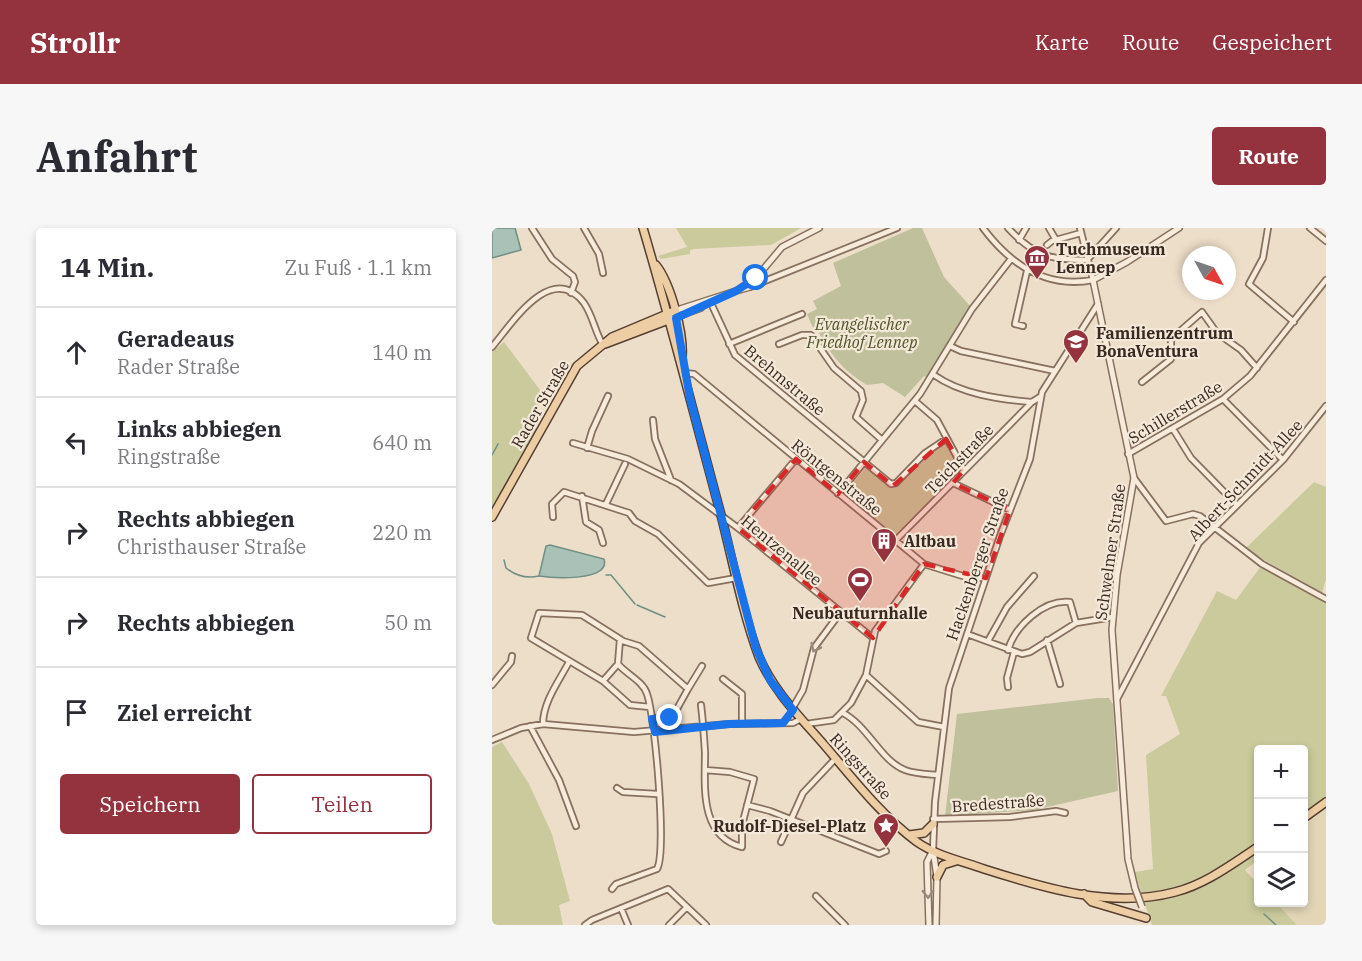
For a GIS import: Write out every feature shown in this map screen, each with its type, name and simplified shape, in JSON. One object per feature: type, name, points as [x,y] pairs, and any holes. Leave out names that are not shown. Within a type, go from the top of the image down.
[{"type":"main road","name":"Ringstraße","points":[[643,228],[656,265],[663,275],[671,316],[683,348],[681,360],[736,578],[763,666],[793,710],[909,835],[933,850],[959,861],[1054,891],[1084,894],[1146,896],[1177,892],[1207,879],[1254,850]]},
{"type":"main road","name":"Rader Straße","points":[[492,517],[573,371],[584,358],[612,337],[671,316]]},
{"type":"main road","points":[[1308,815],[1326,802]]},
{"type":"main road","points":[[909,835],[924,833],[933,822]]},
{"type":"main road","points":[[937,877],[943,865],[959,861]]},
{"type":"main road","points":[[1084,894],[1092,902],[1146,918]]},
{"type":"street","points":[[532,228],[552,260],[573,276],[571,293]]},
{"type":"street","points":[[584,228],[598,254],[603,273]]},
{"type":"street","points":[[750,287],[782,247],[819,228]]},
{"type":"street","points":[[750,287],[897,228]]},
{"type":"street","points":[[983,228],[1011,259],[1027,271],[1059,282],[1093,279],[1127,262],[1179,228]]},
{"type":"street","points":[[1008,228],[1033,252],[1046,256],[1087,260],[1115,230],[1107,228]]},
{"type":"street","points":[[1019,240],[1026,228]]},
{"type":"street","points":[[1049,228],[1056,240]]},
{"type":"street","points":[[1268,228],[1263,258],[1249,284],[1294,322]]},
{"type":"street","points":[[1310,228],[1326,241]]},
{"type":"street","points":[[1047,244],[1081,231]]},
{"type":"street","name":"Schwelmer Straße","points":[[1081,231],[1134,478],[1117,575],[1113,617],[1128,859],[1146,918]]},
{"type":"street","points":[[838,494],[915,401],[934,375],[974,306],[1011,259]]},
{"type":"street","points":[[1023,326],[1016,324],[1027,271]]},
{"type":"street","points":[[757,276],[774,277]]},
{"type":"street","points":[[757,276],[762,283]]},
{"type":"street","name":"Rader Straße","points":[[736,291],[757,276]]},
{"type":"street","name":"Schillerstraße","points":[[1128,454],[1223,399],[1257,368],[1326,280]]},
{"type":"street","name":"Rader Straße","points":[[671,316],[701,308],[709,302],[750,287]]},
{"type":"street","points":[[492,347],[537,296],[557,289],[571,293],[583,302],[603,345]]},
{"type":"street","name":"Brehmstraße","points":[[709,302],[735,355],[893,484],[930,448],[946,439]]},
{"type":"street","name":"Hackenberger Straße","points":[[936,925],[937,877],[933,850],[933,822],[949,688],[1010,510],[1030,459],[1041,397],[1098,304]]},
{"type":"street","points":[[1142,382],[1171,359],[1170,343],[1175,333],[1202,312],[1217,333],[1241,350],[1257,368]]},
{"type":"street","points":[[729,344],[802,314]]},
{"type":"street","points":[[779,344],[802,335],[811,335],[834,368],[861,390],[863,400],[856,417],[882,440]]},
{"type":"street","points":[[950,346],[961,351],[1055,371]]},
{"type":"street","name":"Röntgenstraße","points":[[685,373],[694,374],[924,564],[969,578],[986,578]]},
{"type":"street","points":[[934,375],[945,382],[977,393],[1032,402]]},
{"type":"street","points":[[587,448],[608,396]]},
{"type":"street","name":"Teichstraße","points":[[896,540],[1032,402],[1041,397]]},
{"type":"street","points":[[1223,399],[1283,460]]},
{"type":"street","points":[[915,401],[937,420],[964,470]]},
{"type":"street","name":"Albert-Schmidt-Allee","points":[[1117,699],[1199,543],[1283,460],[1326,406]]},
{"type":"street","points":[[653,420],[655,439],[671,480]]},
{"type":"street","points":[[1173,429],[1191,458],[1237,506]]},
{"type":"street","name":"Hentzenallee","points":[[573,443],[628,459],[671,480],[738,528],[873,639]]},
{"type":"street","points":[[738,528],[796,459]]},
{"type":"street","points":[[606,504],[625,464]]},
{"type":"street","points":[[1134,478],[1166,521],[1193,514],[1200,516],[1262,564],[1326,599]]},
{"type":"street","points":[[953,483],[1010,510]]},
{"type":"street","points":[[553,517],[552,504],[560,493],[568,492],[606,504],[629,513],[635,521],[650,528],[708,583],[736,578]]},
{"type":"street","points":[[582,496],[586,522],[599,530],[603,543]]},
{"type":"street","points":[[492,740],[543,724],[655,732],[742,723],[831,721],[843,713],[866,675],[875,631],[924,564]]},
{"type":"street","points":[[988,641],[1006,607],[1034,576]]},
{"type":"street","points":[[1008,687],[1007,678],[1013,639],[1025,623],[1050,606],[1070,602],[1076,623]]},
{"type":"street","points":[[650,708],[630,705],[603,681],[531,638],[539,613],[581,615],[620,639],[639,646],[688,689]]},
{"type":"street","points":[[783,723],[793,710],[803,690],[814,648],[840,613]]},
{"type":"street","points":[[967,634],[1011,651],[1028,653],[1076,623],[1113,617]]},
{"type":"street","points":[[603,681],[618,664],[620,639]]},
{"type":"street","points":[[1047,640],[1060,684]]},
{"type":"street","points":[[492,685],[511,662],[512,656]]},
{"type":"street","points":[[543,724],[543,716],[554,688],[569,662]]},
{"type":"street","points":[[612,890],[616,884],[658,866],[661,846],[655,732],[646,690],[618,664]]},
{"type":"street","points":[[652,719],[673,716],[702,666]]},
{"type":"street","points":[[866,675],[918,722],[944,727]]},
{"type":"street","points":[[723,680],[742,694],[742,723]]},
{"type":"street","points":[[701,705],[705,800],[711,822],[723,838],[742,847],[742,825],[753,779],[730,772],[705,770]]},
{"type":"street","points":[[843,713],[864,728],[901,768],[938,775]]},
{"type":"street","points":[[531,726],[559,780],[576,826]]},
{"type":"street","points":[[781,842],[790,819],[808,787],[836,758]]},
{"type":"street","points":[[616,788],[632,793],[657,794]]},
{"type":"street","points":[[747,805],[790,819],[879,854],[886,851]]},
{"type":"street","name":"Bredestraße","points":[[933,822],[1010,817],[1056,811],[1065,813]]},
{"type":"street","name":"Hackenberger Straße","points":[[929,925],[927,862],[933,850]]},
{"type":"street","points":[[585,925],[669,889],[706,925]]},
{"type":"street","points":[[816,896],[845,925]]},
{"type":"street","points":[[669,925],[687,907]]},
{"type":"street","points":[[621,908],[628,925]]},
{"type":"highlighted area","points":[[946,439],[964,470],[953,483],[1010,510],[986,578],[924,564],[873,638],[738,528],[796,459],[838,494],[864,462],[893,486]]},
{"type":"shaded area","points":[[492,228],[515,228],[521,250],[492,258]]},
{"type":"shaded area","points":[[550,545],[604,559],[604,566],[599,572],[579,577],[539,576],[546,546]]},
{"type":"shaded area","points":[[1326,806],[1326,925],[1297,925],[1280,907],[1308,907],[1308,824],[1311,821],[1309,818]]},
{"type":"green space","points":[[676,228],[801,228],[771,245],[694,249],[690,250],[690,254],[661,259],[658,256],[687,247]]},
{"type":"green space","name":"Evangelischer Friedhof Lennep","points":[[913,228],[922,228],[944,277],[971,307],[928,378],[924,376],[905,397],[883,383],[867,385],[850,373],[831,353],[816,327],[813,328],[807,314],[817,309],[813,301],[841,286],[833,263]]},
{"type":"green space","points":[[504,342],[543,394],[533,422],[536,423],[536,433],[492,512],[492,352]]},
{"type":"green space","points":[[945,441],[961,471],[896,538],[843,495],[867,466],[889,486],[896,485],[925,454]]},
{"type":"green space","points":[[1314,482],[1326,487],[1326,579],[1322,593],[1245,549]]},
{"type":"green space","points":[[1261,566],[1326,601],[1326,799],[1308,812],[1308,745],[1254,745],[1254,846],[1203,877],[1160,892],[1142,895],[1135,872],[1153,869],[1146,755],[1180,734],[1166,696],[1161,696],[1217,591],[1236,600]]},
{"type":"green space","points":[[1109,698],[1113,704],[1118,791],[1034,810],[945,816],[957,714]]},
{"type":"green space","points":[[502,742],[529,784],[552,834],[570,901],[559,905],[563,925],[492,925],[492,747]]},
{"type":"green space","points":[[1254,852],[1254,863],[1245,870],[1254,880],[1254,907],[1280,907],[1297,925],[1152,925],[1143,898],[1179,894]]},
{"type":"waterway","points":[[492,455],[498,444]]},
{"type":"waterway","points":[[504,560],[506,568],[517,575],[539,576]]},
{"type":"waterway","points":[[606,575],[611,575],[635,604]]},
{"type":"waterway","points":[[637,605],[665,617]]},
{"type":"waterway","points":[[1264,914],[1276,925]]},
{"type":"place","name":"Tuchmuseum Lennep","points":[[1037,281]]},
{"type":"place","name":"Familienzentrum BonaVentura","points":[[1076,365]]},
{"type":"place","name":"Altbau","points":[[884,564]]},
{"type":"place","name":"Neubauturnhalle","points":[[860,603]]},
{"type":"place","name":"Rudolf-Diesel-Platz","points":[[886,849]]},
{"type":"route","points":[[670,718],[652,719],[655,732],[729,724],[783,723],[793,710],[770,680],[756,648],[690,398],[681,360],[683,348],[676,318],[701,308],[707,302],[736,291],[756,278]]}]
